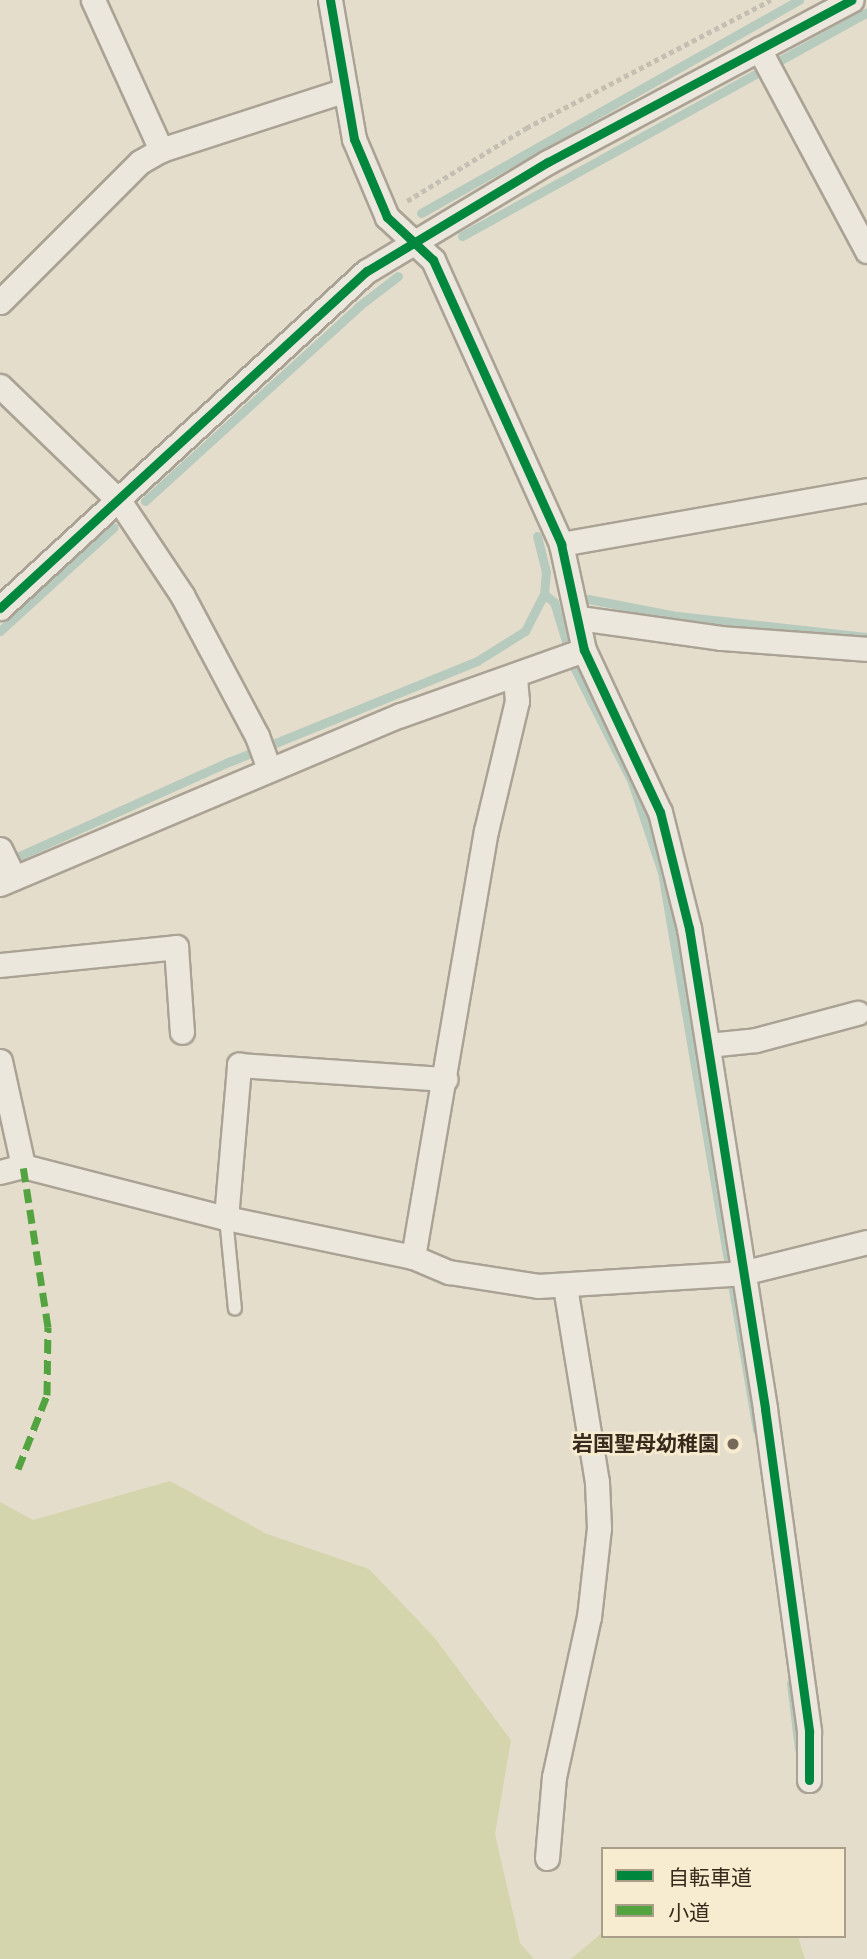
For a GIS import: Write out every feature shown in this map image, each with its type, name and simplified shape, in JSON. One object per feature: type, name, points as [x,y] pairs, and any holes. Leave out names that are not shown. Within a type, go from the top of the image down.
[{"type":"street","points":[[93,0],[161,150]]},
{"type":"street","points":[[330,0],[354,139],[387,217],[433,260],[561,544],[579,618],[574,654],[660,812],[689,928],[708,1045],[809,1732],[809,1780]]},
{"type":"street","points":[[0,608],[120,502],[367,271],[412,242],[851,0]]},
{"type":"street","points":[[759,49],[867,251]]},
{"type":"street","points":[[0,302],[139,162],[161,150],[345,90]]},
{"type":"street","points":[[0,386],[120,502],[182,595],[257,736],[267,765]]},
{"type":"street","points":[[561,544],[867,490]]},
{"type":"street","points":[[579,618],[721,638],[867,649]]},
{"type":"street","points":[[0,849],[8,878],[267,765],[574,654]]},
{"type":"street","points":[[412,1257],[446,1079],[486,831],[517,701],[515,677]]},
{"type":"street","points":[[0,965],[176,947],[182,1032]]},
{"type":"street","points":[[708,1045],[756,1040],[857,1013]]},
{"type":"street","points":[[0,1061],[23,1166]]},
{"type":"street","points":[[226,1217],[239,1065],[446,1079]]},
{"type":"street","points":[[0,1172],[23,1166],[226,1217],[412,1257],[449,1272],[565,1287],[742,1273],[867,1242]]},
{"type":"street","points":[[547,1857],[554,1777],[589,1617],[599,1528],[597,1482],[565,1287]]},
{"type":"lane","points":[[226,1217],[235,1309]]},
{"type":"path","points":[[387,217],[424,188],[526,128],[771,0]]},
{"type":"green space","points":[[170,1481],[267,1534],[369,1569],[434,1637],[511,1740],[495,1834],[520,1943],[534,1959],[0,1959],[0,1502],[33,1520]]},
{"type":"green space","points":[[601,1934],[601,1938],[799,1938],[805,1959],[571,1959]]},
{"type":"waterway","points":[[421,213],[799,0]]},
{"type":"waterway","points":[[462,236],[867,12]]},
{"type":"waterway","points":[[145,501],[359,306],[398,276]]},
{"type":"waterway","points":[[0,631],[114,527]]},
{"type":"waterway","points":[[8,861],[231,761],[477,661],[525,631],[544,594],[546,572],[537,536]]},
{"type":"waterway","points":[[544,594],[554,602],[574,667],[632,782],[662,872],[757,1430]]},
{"type":"waterway","points":[[588,599],[677,616],[867,637]]},
{"type":"waterway","points":[[791,1683],[799,1749]]},
{"type":"marked path","points":[[18,1469],[47,1395],[48,1327],[23,1166]]},
{"type":"cycle path","points":[[330,0],[354,139],[387,217],[433,260],[561,544],[584,650],[660,812],[689,928],[765,1409],[809,1732],[809,1780]]},
{"type":"cycle path","points":[[0,608],[367,271],[548,162],[851,0]]},
{"type":"place","name":"岩国聖母幼稚園","points":[[733,1444]]}]
